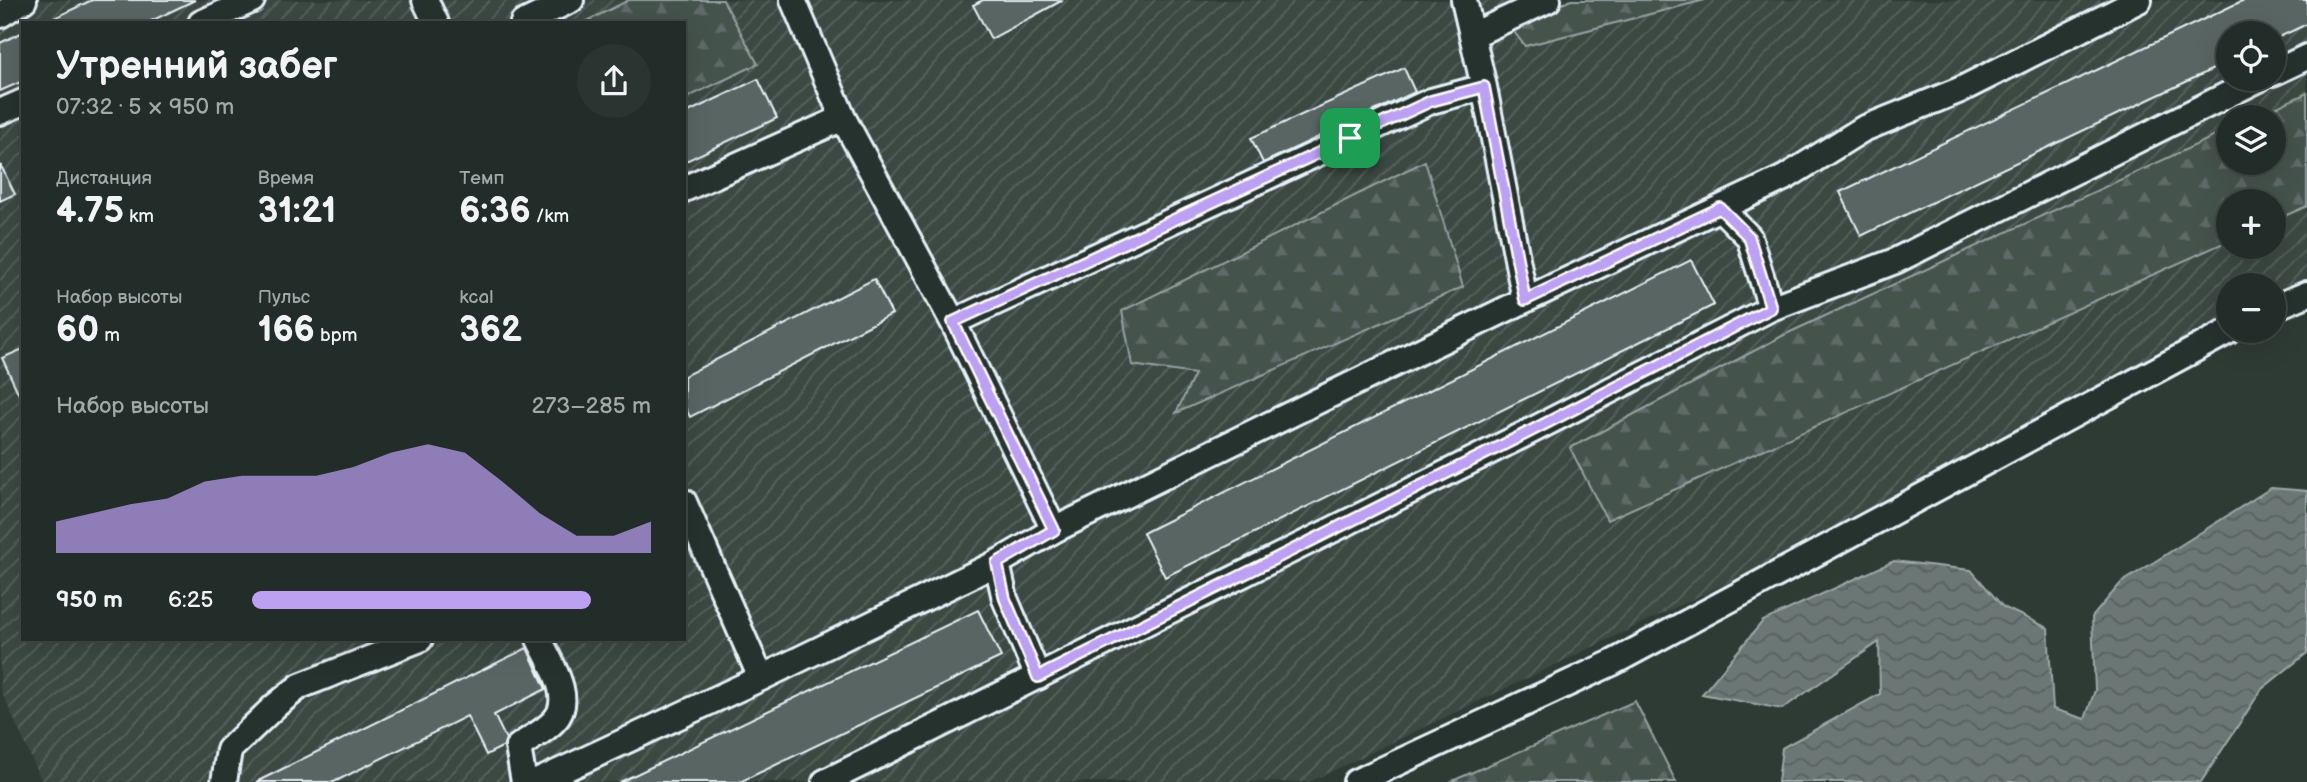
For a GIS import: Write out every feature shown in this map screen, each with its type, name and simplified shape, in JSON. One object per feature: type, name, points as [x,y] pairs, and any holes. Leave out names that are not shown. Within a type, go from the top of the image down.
[{"type":"lane","points":[[0,15],[24,0]]},
{"type":"lane","points":[[205,21],[252,0]]},
{"type":"lane","points":[[425,0],[435,21]]},
{"type":"lane","points":[[527,21],[571,0]]},
{"type":"lane","points":[[793,0],[843,118],[953,322],[1054,530]]},
{"type":"lane","points":[[1464,0],[1474,35],[1525,300]]},
{"type":"lane","points":[[1474,35],[1548,0]]},
{"type":"lane","points":[[537,782],[761,678],[997,563],[1054,530],[1525,300],[1786,177],[1863,129],[1960,90],[2138,0]]},
{"type":"lane","points":[[2286,66],[2307,57]]},
{"type":"lane","points":[[953,322],[1431,101],[1484,87]]},
{"type":"lane","points":[[825,782],[1523,435],[1771,308],[1895,261],[2235,91]]},
{"type":"lane","points":[[0,112],[21,103]]},
{"type":"lane","points":[[686,188],[843,118]]},
{"type":"lane","points":[[1720,208],[1749,237],[1771,308]]},
{"type":"lane","points":[[2286,303],[2307,294]]},
{"type":"lane","points":[[1356,782],[1612,663],[2216,338]]},
{"type":"lane","points":[[686,507],[761,678]]},
{"type":"lane","points":[[997,563],[1005,599],[1038,677]]},
{"type":"lane","points":[[224,782],[229,750],[275,706],[300,687],[415,641]]},
{"type":"lane","points":[[524,782],[517,747],[554,721],[562,710],[562,689],[540,641]]},
{"type":"shaded area","points":[[0,0],[2307,0],[2307,307],[2286,317],[2286,273],[2216,273],[2216,343],[2232,343],[1309,782],[42,782],[0,688]]},
{"type":"green space","points":[[629,0],[723,0],[758,64],[686,98],[686,21],[587,21]]},
{"type":"green space","points":[[1571,0],[1705,0],[1525,46],[1511,28]]},
{"type":"green space","points":[[2307,93],[2307,206],[2286,215],[2286,189],[2216,189],[2216,246],[1607,520],[1570,448],[1786,334],[2216,136],[2216,175],[2286,175],[2286,105],[2281,105]]},
{"type":"green space","points":[[1425,161],[1463,287],[1176,413],[1195,374],[1132,365],[1122,311]]},
{"type":"green space","points":[[1635,701],[1676,782],[1450,782]]},
{"type":"water","points":[[2271,488],[2307,491],[2307,653],[2262,689],[2201,782],[1778,782],[1782,748],[1880,694],[1879,642],[1782,709],[1702,694],[1763,621],[1894,561],[1971,570],[2003,607],[2048,628],[2053,709],[2085,719],[2095,690],[2092,617],[2121,583]]},
{"type":"building","points":[[92,0],[195,0],[151,21],[48,21]]},
{"type":"building","points":[[983,0],[1063,0],[991,39],[973,5]]},
{"type":"building","points":[[2244,0],[2307,0],[2307,24],[2286,34],[2286,21],[2216,21],[2216,68],[1861,236],[1840,192]]},
{"type":"building","points":[[21,33],[21,82],[0,91],[0,43]]},
{"type":"building","points":[[1404,68],[1415,92],[1263,163],[1251,138]]},
{"type":"building","points":[[758,79],[777,118],[686,161],[686,113]]},
{"type":"building","points":[[0,164],[15,194],[0,201]]},
{"type":"building","points":[[1691,260],[1714,305],[1165,577],[1143,533]]},
{"type":"building","points":[[874,279],[892,314],[690,417],[686,409],[686,375]]},
{"type":"building","points":[[21,350],[21,399],[2,358]]},
{"type":"building","points":[[978,610],[1001,657],[740,782],[620,782]]},
{"type":"building","points":[[527,648],[546,689],[494,715],[506,739],[504,746],[486,755],[467,716],[334,782],[256,782]]},
{"type":"route","points":[[1484,87],[1525,300],[1720,208],[1749,237],[1771,308],[1038,677],[1005,599],[997,563],[1054,530],[953,322],[1350,138],[1431,101],[1484,87]]}]
